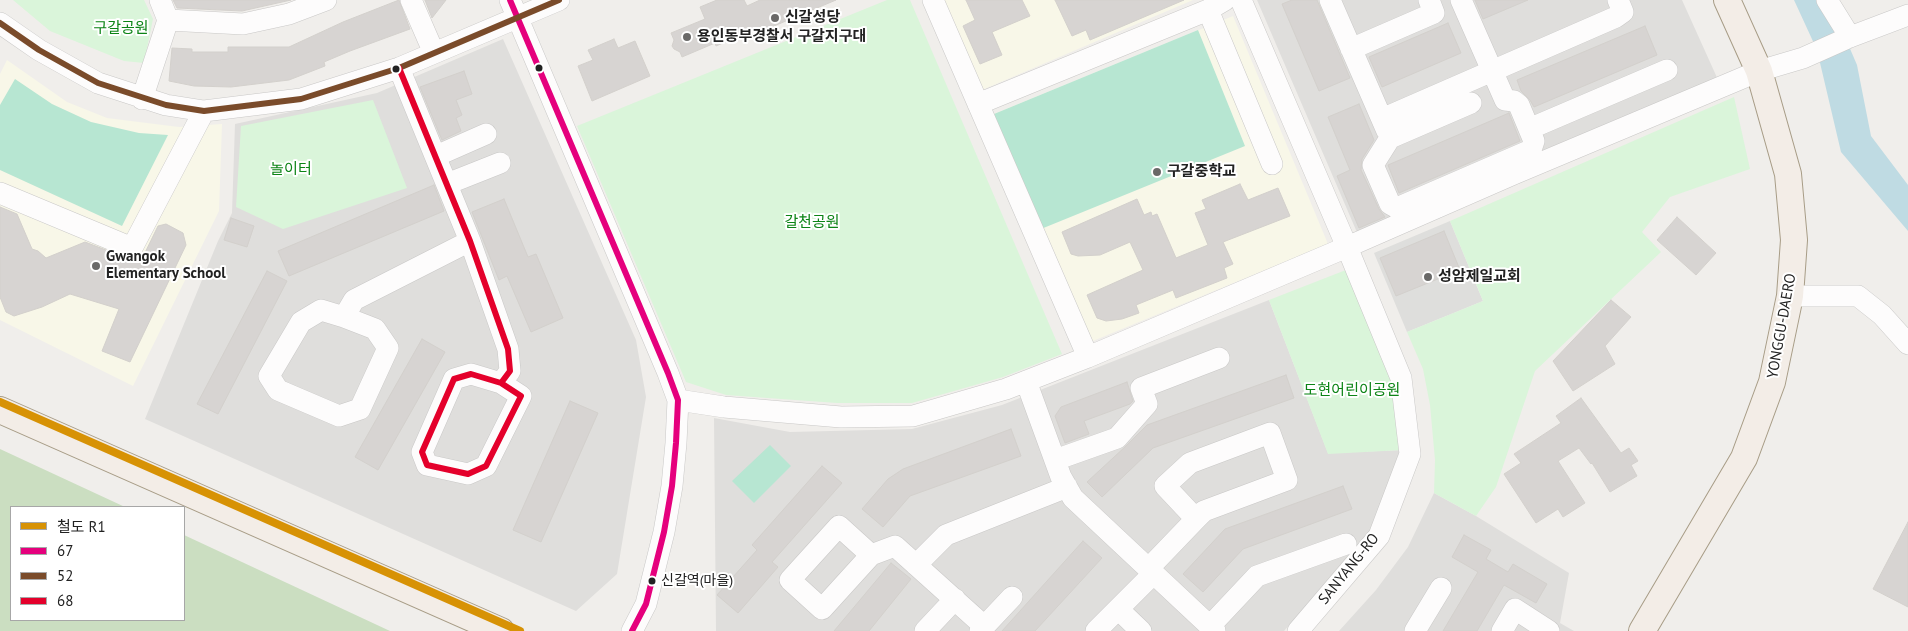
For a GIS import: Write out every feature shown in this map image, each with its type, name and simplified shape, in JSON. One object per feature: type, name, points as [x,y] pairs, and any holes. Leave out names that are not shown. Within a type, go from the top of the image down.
[{"type":"main road","name":"YONGGU-DAERO","points":[[1642,631],[1744,458],[1772,382],[1790,296],[1794,240],[1788,174],[1759,71],[1727,0]]},
{"type":"main road","points":[[0,410],[500,631]]},
{"type":"street","points":[[142,98],[168,20],[160,0]]},
{"type":"street","points":[[168,20],[243,24],[289,14],[326,0]]},
{"type":"street","points":[[411,0],[434,53]]},
{"type":"street","points":[[0,23],[66,67],[98,83],[166,105],[204,111],[301,99],[399,68],[434,53],[514,9],[560,0]]},
{"type":"street","points":[[933,0],[1088,357]]},
{"type":"street","name":"SANYANG-RO","points":[[1241,0],[1401,378],[1410,454],[1378,536],[1301,630]]},
{"type":"street","points":[[1351,48],[1434,13],[1429,0]]},
{"type":"street","points":[[1461,0],[1492,71],[1505,100],[1514,101],[1518,105],[1534,142],[1531,150],[1397,208],[1390,204],[1372,165],[1386,129],[1492,71],[1616,17],[1623,12],[1618,0]]},
{"type":"street","points":[[1827,0],[1849,38]]},
{"type":"street","points":[[1337,2],[1351,48],[1386,129]]},
{"type":"street","points":[[978,104],[1217,5],[1272,164]]},
{"type":"street","points":[[514,9],[668,372],[678,400],[673,477],[664,532],[646,604],[632,631]]},
{"type":"street","points":[[678,400],[724,407],[841,417],[913,416],[1006,389],[1088,357],[1347,248],[1514,174],[1759,71],[1803,58],[1908,15]]},
{"type":"street","points":[[399,68],[470,241],[508,349],[510,371],[501,383]]},
{"type":"street","points":[[1529,129],[1667,70]]},
{"type":"street","points":[[1386,129],[1472,103]]},
{"type":"street","points":[[0,193],[132,248],[204,111]]},
{"type":"street","points":[[436,156],[486,134]]},
{"type":"street","points":[[447,184],[500,164]]},
{"type":"street","points":[[344,317],[354,300],[470,241]]},
{"type":"street","points":[[1790,296],[1858,296],[1882,315],[1908,344]]},
{"type":"street","points":[[321,310],[344,317],[375,328],[388,348],[360,409],[339,416],[278,390],[269,376],[301,322],[321,310]]},
{"type":"street","points":[[1055,460],[1117,438],[1147,404],[1141,388],[1219,358]]},
{"type":"street","points":[[471,374],[501,383],[521,396],[486,466],[468,474],[427,465],[422,452],[454,379],[471,374]]},
{"type":"street","points":[[1026,381],[1055,460],[1073,498],[1212,629],[1257,576],[1346,544]]},
{"type":"street","points":[[1096,631],[1118,609],[1204,511],[1288,480],[1270,433],[1190,463],[1165,486],[1196,519]]},
{"type":"street","points":[[916,564],[946,535],[1067,487]]},
{"type":"street","points":[[871,555],[895,546],[955,599],[982,629],[1012,597]]},
{"type":"street","points":[[1415,631],[1441,588]]},
{"type":"street","points":[[925,631],[955,599]]},
{"type":"street","points":[[1118,609],[1141,631]]},
{"type":"street","points":[[1502,631],[1515,609],[1549,631]]},
{"type":"shaded area","points":[[943,0],[1193,0],[982,90]]},
{"type":"shaded area","points":[[1257,0],[1682,0],[1719,82],[1359,237]]},
{"type":"shaded area","name":"구갈중학교","points":[[1233,16],[1328,244],[1088,343],[994,114]]},
{"type":"shaded area","points":[[503,39],[636,340],[646,397],[617,574],[576,611],[145,419],[218,241],[232,213],[235,124],[377,93]]},
{"type":"shaded area","name":"Gwangok Elementary School","points":[[7,60],[67,102],[107,118],[179,127],[222,124],[219,211],[133,386],[0,320],[0,74]]},
{"type":"shaded area","name":"성암제일교회","points":[[1450,221],[1483,301],[1407,332],[1374,253]]},
{"type":"shaded area","points":[[1269,300],[1328,453],[1403,450],[1371,531],[1284,631],[716,631],[714,418],[790,432],[912,429],[1002,405]]},
{"type":"shaded area","points":[[1434,493],[1476,516],[1569,573],[1560,623],[1574,631],[1339,631],[1376,590],[1408,547]]},
{"type":"green space","name":"구갈공원","points":[[13,0],[144,0],[153,19],[144,63],[124,61],[50,31]]},
{"type":"green space","name":"갈천공원","points":[[887,0],[910,0],[1062,354],[1003,377],[912,403],[837,403],[726,395],[686,382],[577,126]]},
{"type":"green space","points":[[1198,30],[1245,146],[1041,229],[994,114]]},
{"type":"green space","points":[[15,79],[52,104],[91,122],[139,133],[168,135],[122,226],[0,170],[0,105]]},
{"type":"green space","points":[[1734,97],[1750,169],[1670,197],[1642,232],[1661,252],[1535,371],[1496,487],[1476,516],[1434,493],[1435,460],[1430,405],[1423,369],[1407,332],[1483,301],[1450,221]]},
{"type":"green space","name":"놀이터","points":[[373,100],[407,188],[283,229],[236,207],[241,126]]},
{"type":"green space","name":"도현어린이공원","points":[[1351,268],[1396,382],[1403,450],[1328,454],[1269,300]]},
{"type":"green space","points":[[770,445],[791,466],[754,503],[732,481]]},
{"type":"green space","points":[[0,449],[123,506],[10,506],[10,621],[185,621],[185,535],[390,631],[0,631]]},
{"type":"water","points":[[1794,0],[1823,0],[1845,37],[1857,65],[1871,136],[1908,185],[1908,231],[1841,152],[1817,50]]},
{"type":"building","points":[[173,0],[291,0],[242,11],[177,8]]},
{"type":"building","points":[[399,0],[410,29],[350,51],[324,62],[325,66],[289,80],[231,87],[194,86],[169,81],[172,48],[192,49],[192,52],[228,52],[228,47],[289,47],[343,22]]},
{"type":"building","points":[[425,0],[446,0],[432,18]]},
{"type":"building","points":[[717,0],[744,0],[747,6],[760,0],[836,0],[762,31],[760,27],[716,46],[715,43],[682,57],[680,52],[672,46],[674,40],[671,33],[705,19],[700,7]]},
{"type":"building","points":[[966,0],[1022,0],[1030,16],[992,32],[1002,55],[980,64],[963,26],[975,20]]},
{"type":"building","points":[[1055,0],[1184,0],[1090,40],[1086,30],[1072,36]]},
{"type":"building","points":[[1292,0],[1317,0],[1350,78],[1319,91],[1282,4]]},
{"type":"building","points":[[1475,0],[1528,0],[1483,19]]},
{"type":"building","points":[[1448,23],[1461,53],[1382,87],[1369,57]]},
{"type":"building","points":[[1645,26],[1657,55],[1534,107],[1521,91],[1517,80]]},
{"type":"building","points":[[614,39],[618,48],[635,41],[650,76],[592,101],[578,66],[593,60],[588,50]]},
{"type":"building","points":[[464,71],[472,94],[456,100],[462,115],[456,118],[461,131],[442,140],[420,87]]},
{"type":"building","points":[[1359,104],[1374,140],[1362,159],[1361,170],[1379,209],[1385,217],[1359,228],[1337,176],[1350,170],[1328,117]]},
{"type":"building","points":[[1509,113],[1520,141],[1399,193],[1388,165]]},
{"type":"building","points":[[1240,184],[1248,200],[1278,188],[1290,216],[1223,242],[1233,264],[1224,268],[1227,278],[1176,298],[1173,290],[1136,305],[1139,313],[1122,319],[1106,321],[1097,318],[1087,295],[1143,270],[1130,242],[1100,255],[1078,256],[1071,254],[1062,232],[1137,199],[1144,215],[1151,212],[1152,216],[1157,214],[1176,258],[1208,245],[1195,213],[1206,209],[1202,200]]},
{"type":"building","points":[[434,185],[444,211],[289,276],[278,251]]},
{"type":"building","points":[[504,199],[528,257],[536,254],[563,318],[531,332],[507,276],[499,280],[472,212]]},
{"type":"building","points":[[0,207],[17,214],[32,249],[38,251],[46,258],[85,242],[140,263],[158,226],[166,224],[183,233],[186,245],[130,362],[102,351],[119,309],[70,294],[42,307],[14,316],[6,312],[0,297]]},
{"type":"building","points":[[1677,217],[1716,253],[1696,275],[1657,240]]},
{"type":"building","points":[[231,218],[254,226],[247,247],[224,240]]},
{"type":"building","points":[[1444,231],[1460,270],[1396,296],[1380,258]]},
{"type":"building","points":[[267,271],[287,281],[218,414],[197,404]]},
{"type":"building","points":[[1611,300],[1631,317],[1605,346],[1615,364],[1573,391],[1553,361]]},
{"type":"building","points":[[422,339],[445,352],[378,470],[355,457]]},
{"type":"building","points":[[1286,375],[1294,398],[1153,448],[1102,497],[1087,482],[1147,425]]},
{"type":"building","points":[[1127,382],[1133,401],[1130,404],[1084,421],[1089,434],[1065,443],[1055,416],[1061,407]]},
{"type":"building","points":[[1581,398],[1621,453],[1629,448],[1638,461],[1631,465],[1637,476],[1610,492],[1592,463],[1579,448],[1558,461],[1585,503],[1563,517],[1558,509],[1536,523],[1504,474],[1521,463],[1514,454],[1561,423],[1556,416]]},
{"type":"building","points":[[570,401],[598,413],[541,542],[513,530]]},
{"type":"building","points":[[1011,429],[1021,456],[910,496],[883,527],[862,509],[888,479],[903,469]]},
{"type":"building","points":[[822,466],[842,483],[772,562],[778,567],[738,613],[717,595],[757,550],[752,545]]},
{"type":"building","points":[[1343,486],[1352,509],[1243,549],[1203,592],[1183,574],[1225,529]]},
{"type":"building","points":[[1908,522],[1908,607],[1873,589]]},
{"type":"building","points":[[1464,535],[1491,550],[1486,559],[1508,572],[1513,564],[1547,584],[1536,603],[1504,585],[1477,631],[1443,631],[1478,572],[1452,557]]},
{"type":"building","points":[[1083,541],[1102,558],[1035,631],[1002,631]]},
{"type":"building","points":[[891,563],[911,579],[869,631],[834,631]]},
{"type":"rail line","name":"R1","points":[[0,402],[520,631]]},
{"type":"transit line","name":"67","points":[[510,0],[678,400],[672,486],[664,532],[646,604],[632,631]]},
{"type":"transit line","name":"52","points":[[0,23],[39,50],[98,83],[166,105],[204,111],[301,99],[399,68],[559,0]]},
{"type":"transit line","name":"68","points":[[399,68],[470,241],[508,349],[510,371],[501,383],[471,374],[454,379],[422,452],[427,465],[468,474],[486,466],[521,396],[501,383]]},
{"type":"place","name":"신갈성당","points":[[775,18]]},
{"type":"place","name":"용인동부경찰서 구갈지구대","points":[[687,37]]},
{"type":"place","name":"구갈중학교","points":[[1157,172]]},
{"type":"place","name":"Gwangok Elementary School","points":[[96,266]]},
{"type":"place","name":"성암제일교회","points":[[1428,277]]},
{"type":"place","name":"신갈역(마을)","points":[[652,581]]}]
